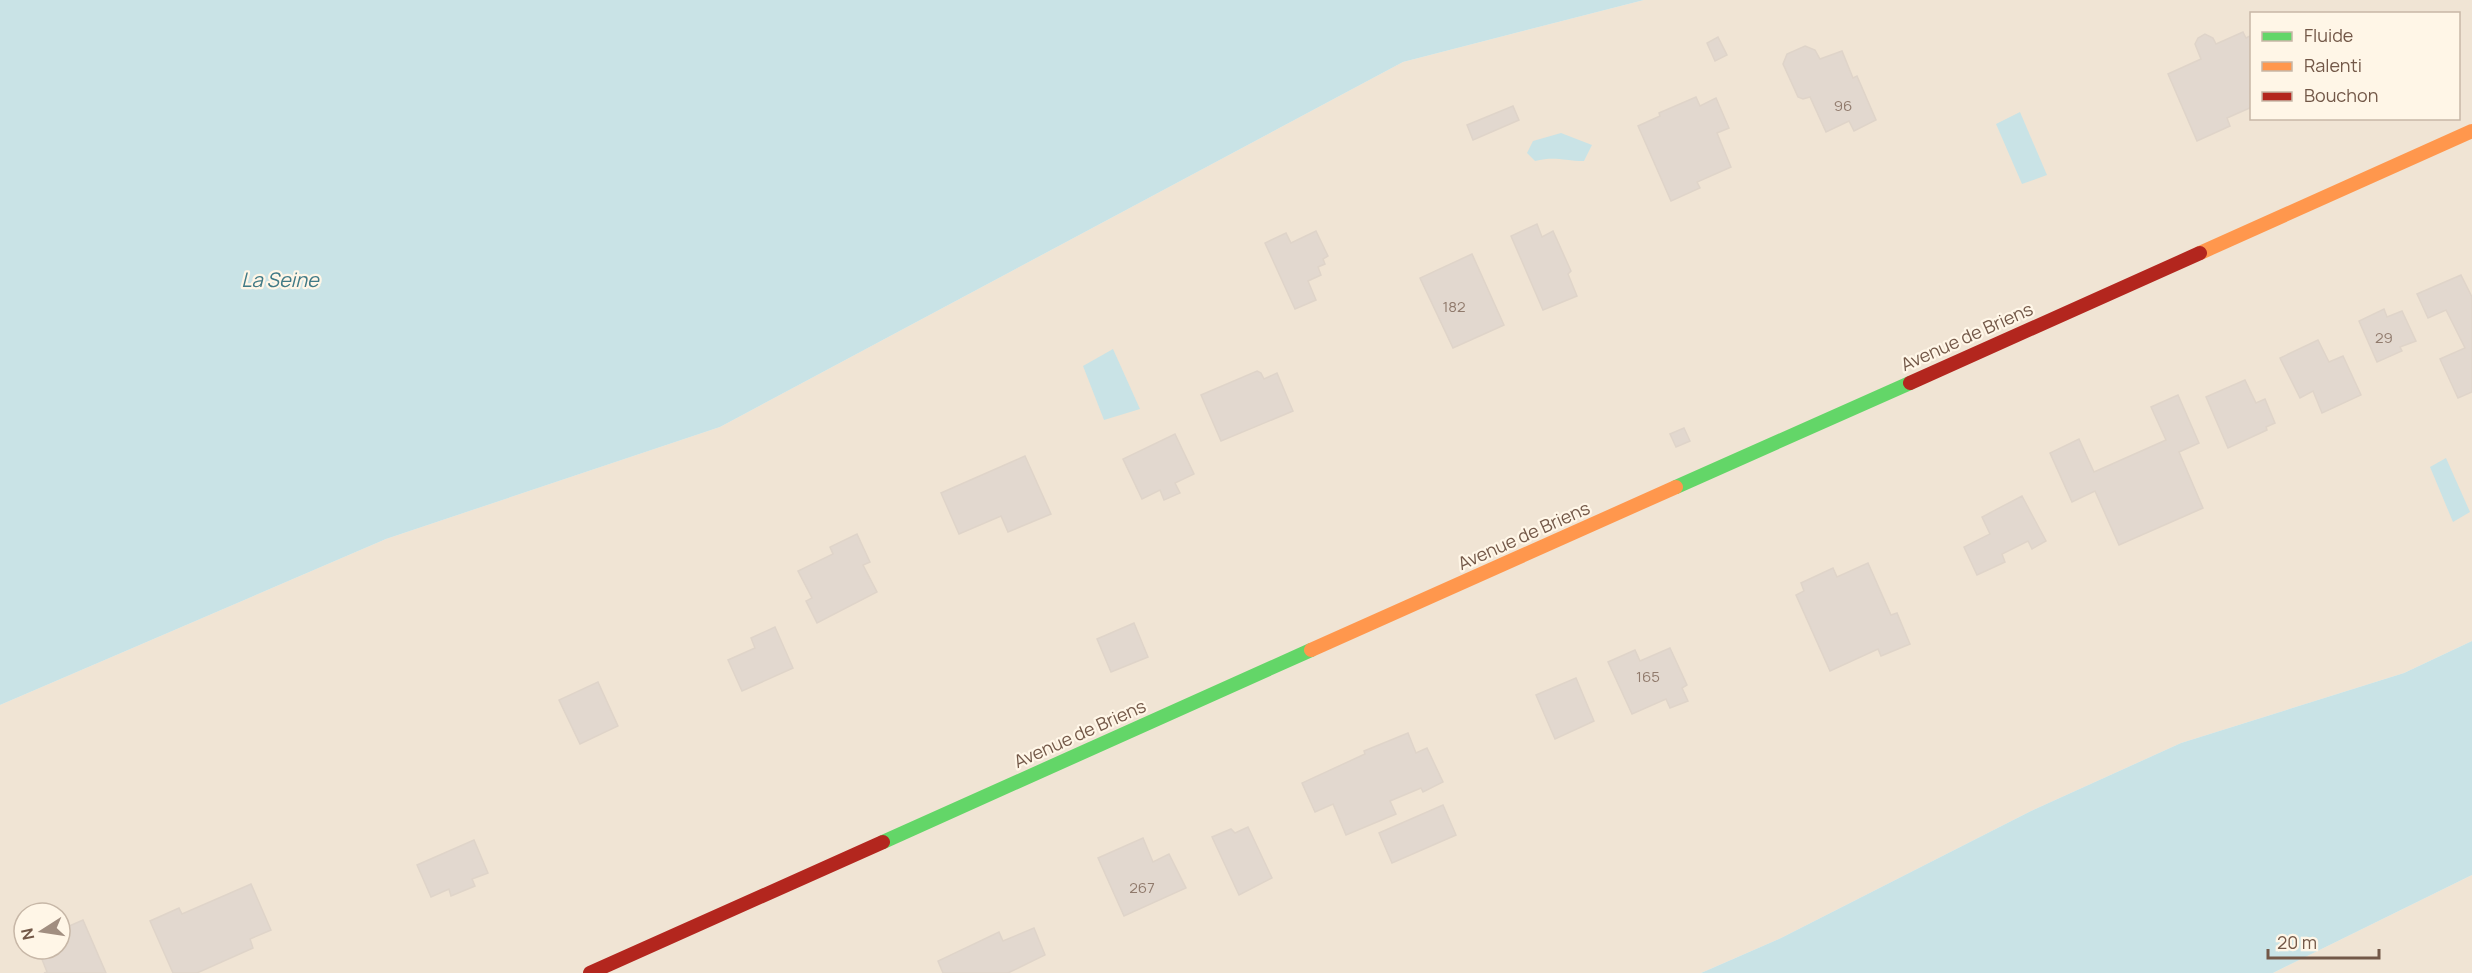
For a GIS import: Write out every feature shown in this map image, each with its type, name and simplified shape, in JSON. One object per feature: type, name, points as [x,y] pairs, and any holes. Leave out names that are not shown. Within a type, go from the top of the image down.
[{"type":"street","name":"Avenue de Briens","points":[[590,973],[2472,131]]},
{"type":"shaded area","points":[[1644,0],[2472,0],[2472,641],[2404,673],[2181,743],[2031,811],[1781,938],[1701,973],[0,973],[0,705],[386,539],[720,427],[1403,62]]},
{"type":"shaded area","points":[[2472,875],[2472,973],[2273,973]]},
{"type":"water","name":"La Seine","points":[[0,0],[1644,0],[1403,62],[720,427],[386,539],[0,705]]},
{"type":"water","points":[[2020,112],[2047,175],[2022,184],[1996,124]]},
{"type":"water","points":[[1561,133],[1592,145],[1584,161],[1554,159],[1535,161],[1527,153],[1533,141]]},
{"type":"water","points":[[1113,349],[1140,409],[1104,420],[1083,366]]},
{"type":"water","points":[[2446,458],[2470,512],[2453,522],[2430,467]]},
{"type":"water","points":[[2472,641],[2472,875],[2273,973],[1701,973],[1781,938],[2031,811],[2181,743],[2404,673]]},
{"type":"building","points":[[2243,32],[2246,38],[2250,36],[2250,108],[2227,118],[2230,126],[2197,141],[2168,74],[2201,59],[2195,44],[2198,38],[2205,34],[2213,38],[2216,44]]},
{"type":"building","points":[[1718,37],[1727,55],[1715,61],[1707,43]]},
{"type":"building","points":[[1805,46],[1815,50],[1820,59],[1842,51],[1853,78],[1857,76],[1876,120],[1854,131],[1849,121],[1826,132],[1810,97],[1803,99],[1798,97],[1783,64],[1787,54]]},
{"type":"building","points":[[1696,97],[1700,106],[1716,98],[1729,128],[1717,133],[1731,167],[1697,182],[1700,188],[1671,201],[1638,126],[1660,116],[1659,113]]},
{"type":"building","points":[[1513,106],[1519,120],[1473,140],[1467,125]]},
{"type":"building","points":[[1537,224],[1542,237],[1553,231],[1571,271],[1568,274],[1577,296],[1543,310],[1511,236]]},
{"type":"building","points":[[1316,231],[1328,256],[1323,259],[1325,264],[1318,267],[1321,275],[1308,281],[1316,300],[1295,309],[1265,243],[1286,233],[1291,243]]},
{"type":"building","points":[[1472,254],[1504,325],[1453,348],[1420,278]]},
{"type":"building","points":[[2461,275],[2472,297],[2472,392],[2458,398],[2440,359],[2465,348],[2446,310],[2428,318],[2417,294]]},
{"type":"building","points":[[2384,309],[2387,317],[2402,311],[2416,341],[2400,347],[2402,351],[2377,362],[2359,321]]},
{"type":"building","points":[[2318,340],[2329,362],[2343,356],[2361,395],[2322,413],[2313,391],[2300,398],[2280,358]]},
{"type":"building","points":[[1257,371],[1264,379],[1277,373],[1293,411],[1221,441],[1201,395]]},
{"type":"building","points":[[2245,380],[2256,403],[2265,399],[2275,423],[2266,427],[2267,430],[2228,448],[2206,397]]},
{"type":"building","points":[[2178,395],[2199,443],[2179,452],[2203,508],[2119,545],[2095,491],[2072,502],[2050,453],[2079,439],[2094,472],[2166,440],[2151,407]]},
{"type":"building","points":[[1684,428],[1690,441],[1676,447],[1670,434]]},
{"type":"building","points":[[1175,434],[1194,474],[1175,483],[1180,493],[1164,500],[1160,490],[1142,499],[1123,459]]},
{"type":"building","points":[[1025,456],[1051,514],[1008,532],[1001,516],[959,534],[941,493]]},
{"type":"building","points":[[2022,496],[2046,541],[2032,549],[2028,541],[2002,554],[2005,562],[1977,575],[1964,547],[1990,534],[1982,517]]},
{"type":"building","points":[[857,534],[870,562],[863,565],[877,592],[817,623],[806,601],[812,598],[798,571],[833,554],[830,547]]},
{"type":"building","points":[[1868,563],[1891,615],[1897,613],[1910,644],[1881,656],[1878,649],[1830,671],[1796,595],[1804,591],[1801,583],[1833,568],[1837,577]]},
{"type":"building","points":[[1134,623],[1148,657],[1111,672],[1097,639]]},
{"type":"building","points":[[775,627],[793,668],[742,691],[728,660],[755,648],[751,638]]},
{"type":"building","points":[[1670,648],[1687,685],[1682,688],[1688,701],[1670,708],[1666,699],[1632,714],[1608,662],[1635,650],[1640,661]]},
{"type":"building","points":[[1576,678],[1594,721],[1555,739],[1536,695]]},
{"type":"building","points":[[598,682],[618,726],[580,744],[559,700]]},
{"type":"building","points":[[1408,733],[1416,753],[1427,748],[1443,782],[1423,792],[1421,788],[1390,801],[1396,814],[1346,835],[1333,804],[1315,812],[1302,783],[1365,754],[1364,751]]},
{"type":"building","points":[[1443,805],[1456,835],[1392,863],[1379,833]]},
{"type":"building","points":[[1248,827],[1272,878],[1239,895],[1212,837],[1231,829],[1235,833]]},
{"type":"building","points":[[1143,838],[1153,862],[1169,854],[1186,888],[1124,916],[1098,858]]},
{"type":"building","points":[[474,840],[488,873],[472,879],[475,886],[451,896],[449,889],[431,897],[417,865]]},
{"type":"building","points":[[251,884],[271,930],[250,939],[253,948],[197,973],[173,973],[150,921],[179,908],[182,914]]},
{"type":"building","points":[[83,920],[106,973],[44,973],[47,972],[43,961],[72,961],[72,925]]},
{"type":"building","points":[[1034,928],[1045,955],[1008,973],[943,973],[938,961],[999,932],[1003,941]]},
{"type":"traffic: fast","points":[[1676,487],[1910,383]]},
{"type":"traffic: fast","points":[[883,842],[1311,650]]},
{"type":"traffic: slow","points":[[2200,253],[2472,131]]},
{"type":"traffic: slow","points":[[1311,650],[1676,487]]},
{"type":"traffic: jam","points":[[1910,383],[2200,253]]},
{"type":"traffic: jam","points":[[590,973],[883,842]]}]
